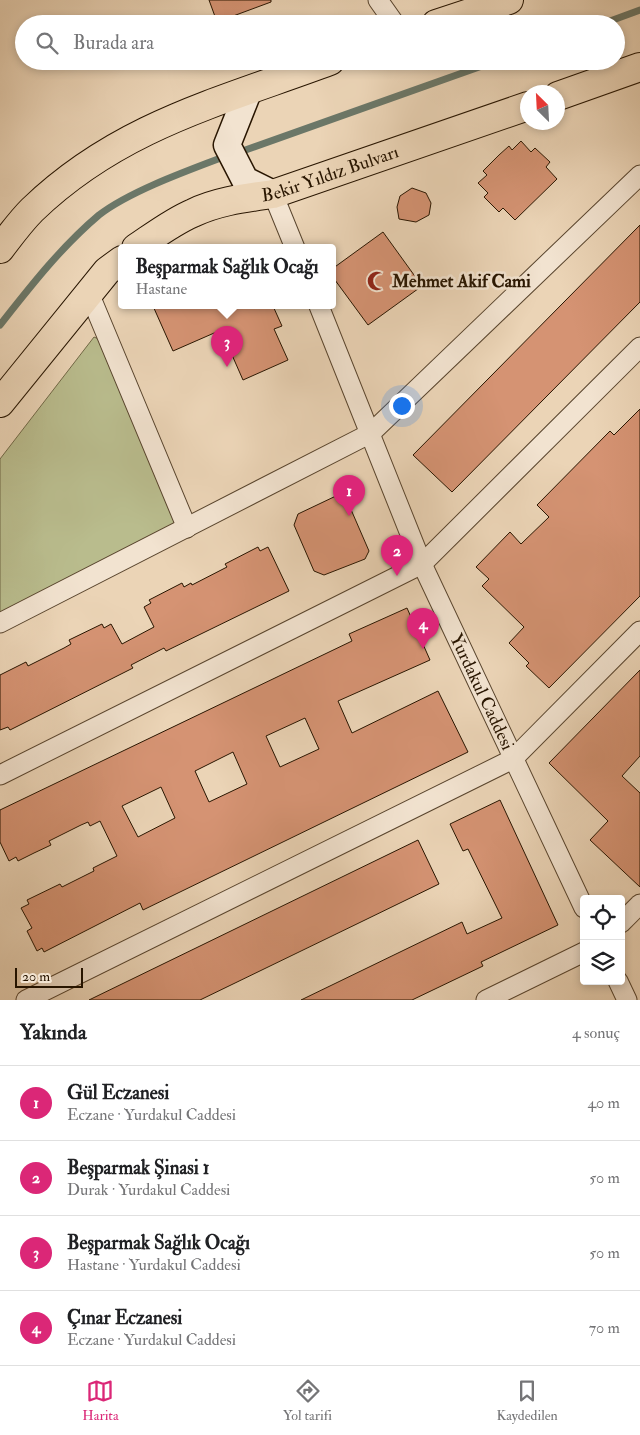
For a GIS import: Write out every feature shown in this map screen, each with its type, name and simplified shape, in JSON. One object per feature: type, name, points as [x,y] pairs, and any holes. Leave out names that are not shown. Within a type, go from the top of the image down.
[{"type":"main road","points":[[463,15],[509,0]]},
{"type":"main road","points":[[565,94],[640,67]]},
{"type":"main road","points":[[0,249],[30,212],[52,192],[101,155],[161,123],[306,70]]},
{"type":"main road","name":"Bekir Yıldız Bulvarı","points":[[142,244],[166,227],[193,213],[231,200],[273,194],[520,109]]},
{"type":"main road","points":[[0,403],[107,271],[118,263]]},
{"type":"street","points":[[378,0],[389,15]]},
{"type":"street","points":[[248,92],[227,145],[245,180],[273,194],[293,244]]},
{"type":"street","points":[[0,623],[371,433],[640,174]]},
{"type":"street","points":[[90,293],[187,528]]},
{"type":"street","name":"Yurdakul Caddesi","points":[[319,309],[371,433],[422,564],[580,900]]},
{"type":"street","points":[[0,775],[422,564],[636,359]]},
{"type":"street","points":[[26,1000],[513,758],[640,631]]},
{"type":"street","points":[[625,919],[640,904]]},
{"type":"street","points":[[486,1000],[580,954]]},
{"type":"street","points":[[620,985],[627,1000]]},
{"type":"green space","points":[[94,337],[110,344],[186,525],[0,615],[0,459]]},
{"type":"building","points":[[209,0],[271,0],[271,2],[236,15],[214,15]]},
{"type":"building","points":[[521,141],[531,152],[535,148],[550,162],[546,167],[557,179],[515,220],[503,208],[499,212],[484,197],[488,193],[478,183],[487,175],[483,171],[499,155],[509,146],[512,150]]},
{"type":"building","points":[[412,188],[426,193],[431,203],[429,215],[416,222],[399,219],[397,207],[400,196]]},
{"type":"building","points":[[640,225],[640,302],[452,492],[413,455]]},
{"type":"building","name":"Mehmet Akif Cami","points":[[383,232],[422,286],[368,325],[336,281],[336,266]]},
{"type":"building","points":[[154,309],[274,309],[282,326],[274,329],[288,360],[243,380],[221,330],[173,351]]},
{"type":"building","points":[[640,409],[640,596],[549,688],[526,666],[529,663],[509,643],[524,627],[482,586],[489,579],[476,567],[510,532],[521,544],[549,517],[537,505],[610,431],[614,435]]},
{"type":"building","points":[[338,495],[346,498],[369,551],[365,559],[324,575],[314,571],[294,525],[298,514]]},
{"type":"building","points":[[258,547],[260,551],[268,547],[289,591],[166,651],[164,648],[131,665],[133,668],[10,730],[8,727],[0,730],[0,675],[26,662],[28,666],[64,648],[71,644],[69,640],[102,624],[104,628],[111,624],[122,644],[154,627],[144,607],[151,603],[149,600],[182,583],[184,587],[191,583],[192,585],[227,567],[225,564]]},
{"type":"building","points":[[407,608],[430,660],[338,701],[352,733],[438,691],[468,752],[143,910],[140,903],[44,952],[42,948],[37,951],[27,931],[32,928],[21,908],[29,904],[27,900],[60,884],[62,887],[94,871],[93,868],[117,856],[100,821],[90,826],[88,822],[81,825],[49,841],[51,845],[18,861],[16,857],[9,861],[0,842],[0,810],[352,641],[349,634]],"holes":[[[305,718],[319,749],[280,767],[266,736]],[[233,752],[247,784],[209,802],[195,771]],[[161,787],[175,818],[138,837],[122,806]]]},
{"type":"building","points":[[640,670],[640,756],[622,776],[640,793],[640,887],[590,840],[608,821],[549,763]]},
{"type":"building","points":[[500,800],[558,925],[481,962],[483,966],[412,1000],[301,1000],[462,922],[467,934],[502,918],[468,849],[463,851],[450,824]]},
{"type":"building","points":[[418,840],[439,884],[365,920],[200,1000],[89,1000]]},
{"type":"waterway","points":[[625,16],[640,10]]},
{"type":"waterway","points":[[237,153],[471,70]]},
{"type":"waterway","points":[[0,325],[59,254],[99,215],[143,189],[226,156]]},
{"type":"place","name":"Mehmet Akif Cami","points":[[377,281]]},
{"type":"place","name":"Beşparmak Sağlık Ocağı","points":[[227,367]]},
{"type":"place","name":"Gül Eczanesi","points":[[349,516]]},
{"type":"place","name":"Beşparmak Şinasi 1","points":[[397,576]]},
{"type":"place","name":"Çınar Eczanesi","points":[[423,649]]}]
